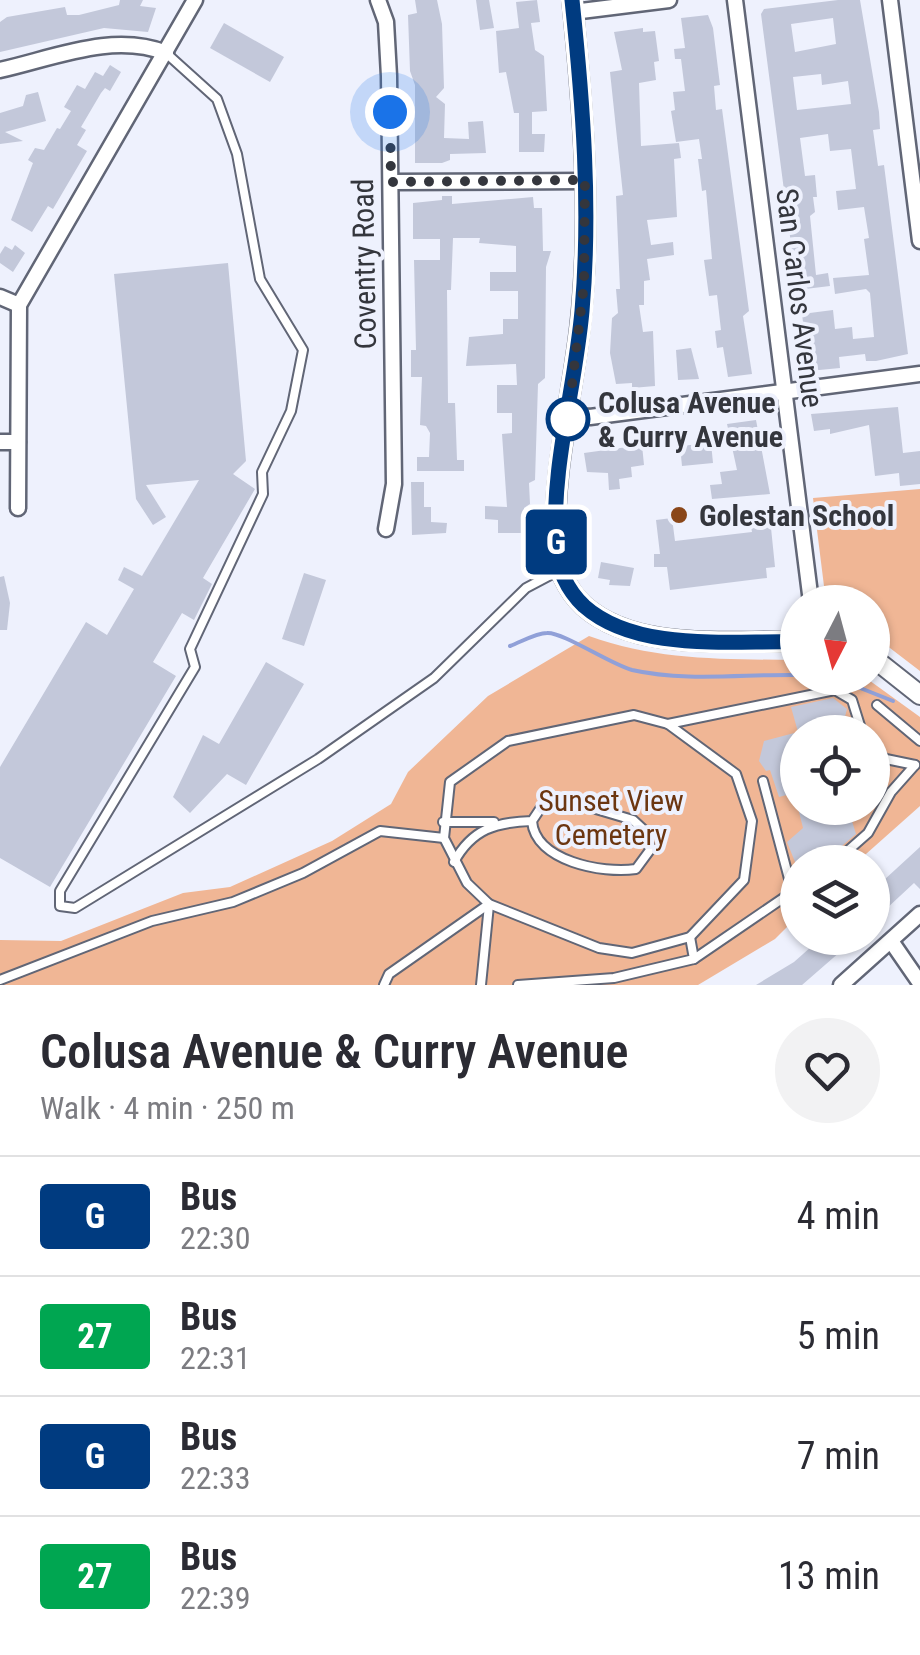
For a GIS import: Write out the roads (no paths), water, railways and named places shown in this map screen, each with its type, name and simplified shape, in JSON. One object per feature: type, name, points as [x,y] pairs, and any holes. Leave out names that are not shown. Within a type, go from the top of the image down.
[{"type":"street","points":[[18,508],[19,306],[195,0]]},
{"type":"street","name":"Coventry Road","points":[[378,0],[389,49],[394,484],[386,529]]},
{"type":"street","points":[[669,0],[572,6],[585,180],[584,284],[556,522],[560,570],[584,606],[626,630],[660,637],[780,641]]},
{"type":"street","name":"San Carlos Avenue","points":[[735,0],[808,585]]},
{"type":"street","points":[[890,0],[920,241]]},
{"type":"street","points":[[0,70],[115,44],[144,44],[166,53]]},
{"type":"street","points":[[391,182],[585,180]]},
{"type":"street","points":[[0,297],[19,306]]},
{"type":"street","points":[[568,415],[586,417],[920,374]]},
{"type":"street","points":[[0,442],[18,442]]},
{"type":"street","points":[[890,671],[920,695]]},
{"type":"street","points":[[920,914],[890,941],[920,984]]},
{"type":"street","points":[[841,985],[874,955]]},
{"type":"lane","points":[[166,53],[216,99],[237,154],[260,279],[303,350],[292,411],[262,472],[263,494],[190,649],[195,666],[60,891],[60,906],[76,908],[318,758],[434,678],[526,588],[560,570]]},
{"type":"lane","points":[[668,724],[736,774],[752,822],[744,880],[690,937],[632,953],[599,948],[489,904],[467,883],[444,838],[450,782],[508,741],[622,716],[668,724],[835,690],[852,700],[857,715]]},
{"type":"lane","points":[[877,705],[920,742]]},
{"type":"lane","points":[[890,760],[918,764]]},
{"type":"lane","points":[[890,796],[918,764]]},
{"type":"lane","points":[[764,781],[782,845]]},
{"type":"lane","points":[[562,800],[634,820],[646,832],[650,850],[636,869],[614,872],[544,849],[533,836],[532,821],[542,806],[562,800]]},
{"type":"lane","points":[[443,822],[532,821]]},
{"type":"lane","points":[[454,862],[464,844],[494,822]]},
{"type":"lane","points":[[854,845],[872,825]]},
{"type":"lane","points":[[0,980],[152,921],[233,902],[303,874],[380,831],[444,838]]},
{"type":"lane","points":[[518,985],[614,978],[694,959],[780,899]]},
{"type":"lane","points":[[384,985],[389,974],[489,904]]},
{"type":"lane","points":[[482,985],[489,904]]},
{"type":"lane","points":[[690,937],[694,959]]},
{"type":"waterway","points":[[510,646],[547,633],[623,667],[652,674],[780,675]]},
{"type":"waterway","points":[[878,695],[893,701]]},
{"type":"place","name":"Colusa Avenue & Curry Avenue","points":[[568,419]]},
{"type":"place","name":"Golestan School","points":[[679,515]]},
{"type":"park label","name":"Sunset View Cemetery","points":[[611,817]]}]
